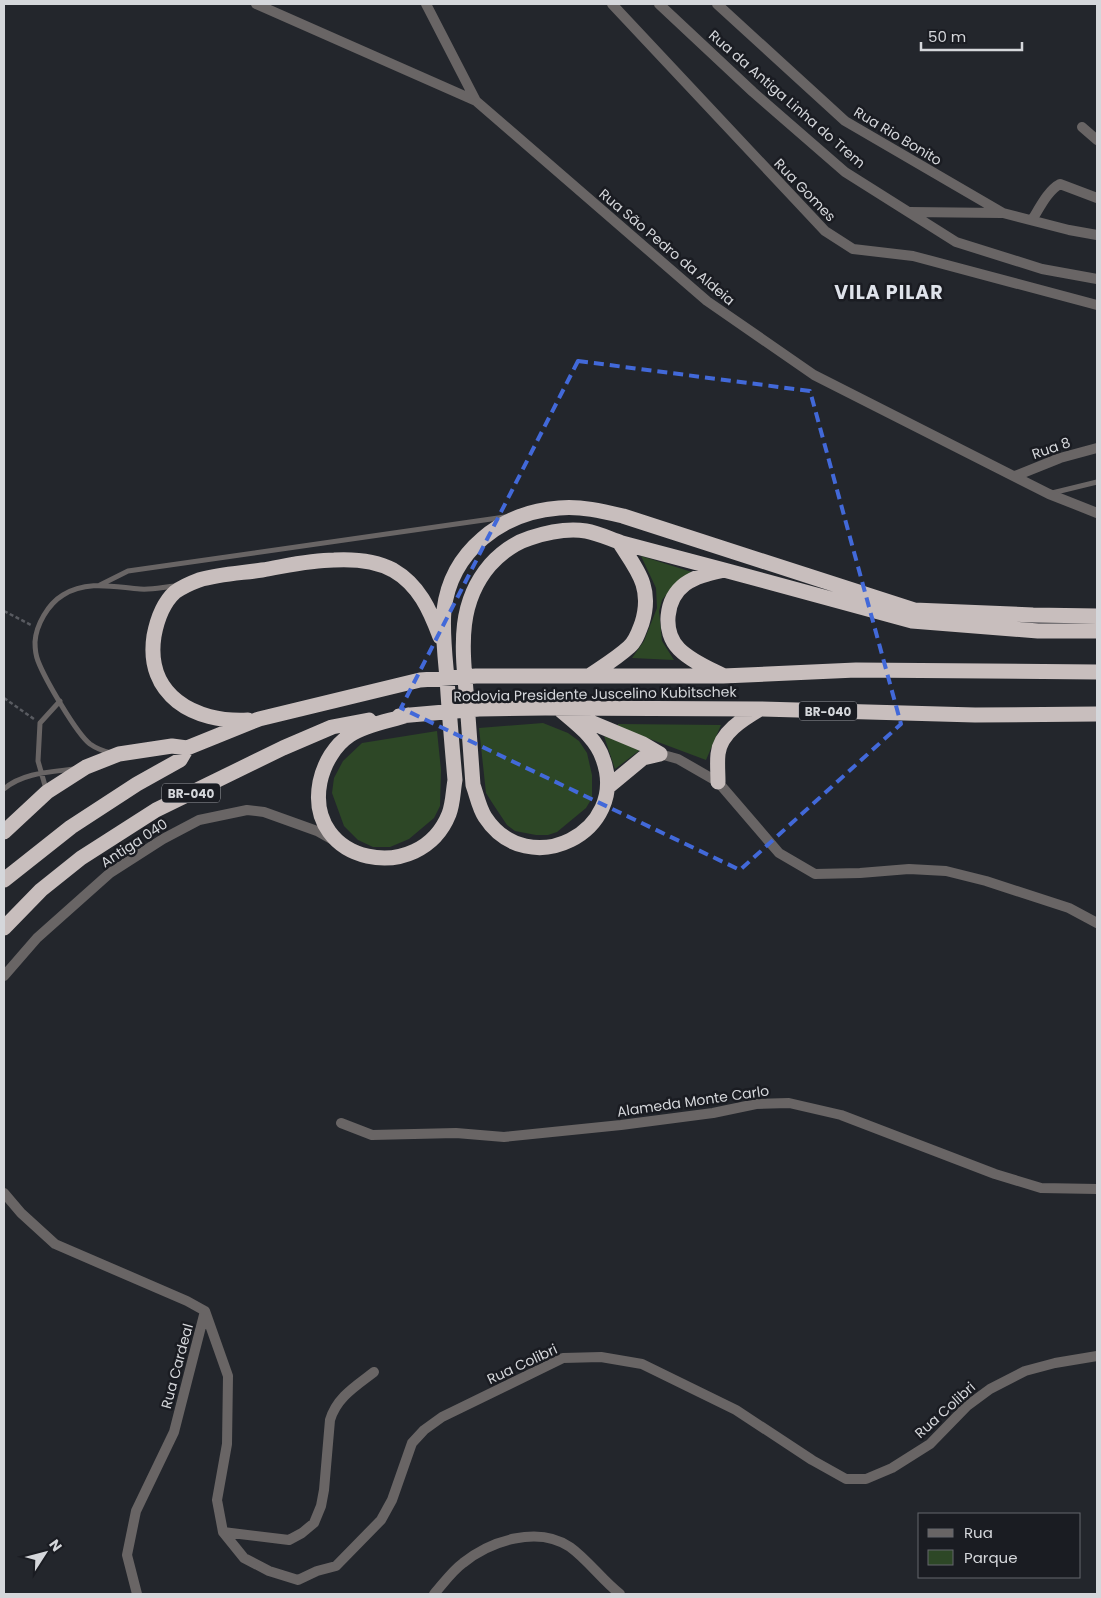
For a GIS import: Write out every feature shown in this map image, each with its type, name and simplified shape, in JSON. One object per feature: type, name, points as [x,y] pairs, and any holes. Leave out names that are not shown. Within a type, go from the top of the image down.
[{"type":"highway","points":[[415,715],[352,734],[337,746],[331,754],[322,774],[319,798],[324,823],[338,843],[360,855],[388,858],[410,854],[428,842],[444,824],[452,802],[454,780],[444,648],[444,608],[452,579],[460,563],[470,550],[487,534],[507,522],[548,509],[596,510],[623,516],[914,610],[1097,616]]},
{"type":"highway","points":[[552,708],[586,733],[596,745],[604,759],[608,787],[605,802],[590,827],[576,837],[552,847],[536,848],[520,845],[507,838],[491,824],[483,812],[473,785],[462,636],[472,593],[486,570],[507,549],[522,541],[556,531],[588,531],[618,542],[912,621],[1038,631],[1097,631]]},
{"type":"highway","points":[[589,676],[630,646],[637,635],[645,609],[646,596],[641,577],[618,542]]},
{"type":"highway","points":[[259,719],[219,719],[192,712],[170,695],[160,679],[153,650],[157,623],[163,607],[176,591],[211,577],[320,561],[349,560],[372,563],[392,570],[410,583],[417,591],[430,611],[444,648]]},
{"type":"highway","points":[[723,676],[696,662],[681,651],[672,638],[668,624],[672,601],[678,590],[690,581],[724,570]]},
{"type":"highway","name":"Rodovia Presidente Juscelino Kubitschek","points":[[4,880],[71,827],[137,784],[180,760],[187,748],[259,719],[420,680],[476,676],[723,676],[856,670],[1097,672]]},
{"type":"highway","points":[[552,708],[642,744],[660,754]]},
{"type":"highway","name":"Rodovia Presidente Juscelino Kubitschek","points":[[4,928],[41,890],[81,858],[156,810],[283,748],[332,727],[362,721],[479,709],[552,708],[760,708],[975,715],[1097,714]]},
{"type":"highway","points":[[718,782],[718,754],[721,745],[728,733],[739,722],[760,708]]},
{"type":"highway","points":[[4,832],[47,792],[86,767],[119,754],[172,746],[187,748]]},
{"type":"highway","points":[[608,787],[643,758],[660,754]]},
{"type":"street","name":"Rua São Pedro da Aldeia","points":[[256,4],[476,101],[707,301],[814,374],[1049,494],[1097,513]]},
{"type":"street","points":[[426,4],[476,101]]},
{"type":"street","name":"Rua Gomes","points":[[612,4],[825,231],[853,249],[913,256],[1097,305]]},
{"type":"street","name":"Rua da Antiga Linha do Trem","points":[[659,4],[753,92],[845,172],[956,242],[1042,269],[1097,278]]},
{"type":"street","name":"Rua Rio Bonito","points":[[717,4],[844,121],[1003,213],[1069,230],[1097,235]]},
{"type":"street","points":[[1082,126],[1097,140]]},
{"type":"street","points":[[1032,220],[1051,192],[1060,184],[1097,198]]},
{"type":"street","points":[[909,212],[1003,213]]},
{"type":"street","name":"Rua 8","points":[[1015,476],[1060,458],[1097,448]]},
{"type":"street","points":[[660,754],[678,759],[718,782],[779,853],[816,874],[909,869],[946,872],[986,881],[1069,908],[1097,923]]},
{"type":"street","name":"Antiga 040","points":[[4,976],[37,938],[110,873],[163,839],[199,820],[247,810],[264,812],[317,832],[338,843]]},
{"type":"street","name":"Alameda Monte Carlo","points":[[341,1123],[372,1135],[456,1133],[504,1137],[621,1126],[713,1113],[756,1104],[789,1103],[842,1115],[995,1174],[1041,1188],[1097,1189]]},
{"type":"street","name":"Rua Cardeal","points":[[4,1193],[21,1213],[56,1244],[187,1301],[205,1312],[174,1432],[136,1511],[127,1555],[137,1594]]},
{"type":"street","name":"Rua Colibri","points":[[205,1312],[228,1376],[227,1444],[216,1500],[223,1532],[244,1558],[269,1571],[298,1580],[316,1571],[336,1566],[381,1520],[392,1500],[412,1443],[424,1430],[442,1417],[563,1358],[601,1357],[642,1364],[736,1410],[812,1460],[846,1479],[866,1479],[892,1468],[930,1444],[967,1406],[990,1388],[1025,1371],[1055,1363],[1097,1356]]},
{"type":"street","points":[[223,1532],[289,1540],[302,1533],[314,1523],[321,1506],[324,1490],[332,1412],[336,1404],[347,1393],[374,1372]]},
{"type":"street","points":[[434,1594],[462,1563],[488,1546],[517,1537],[547,1538],[569,1546],[620,1594]]},
{"type":"lane","points":[[1049,494],[1097,482]]},
{"type":"lane","points":[[100,585],[128,571],[528,514]]},
{"type":"lane","points":[[119,754],[99,750],[89,743],[60,701],[37,659],[35,643],[37,628],[46,612],[60,596],[75,588],[100,585],[142,589],[187,585]]},
{"type":"lane","points":[[47,792],[38,761],[40,723],[60,701]]},
{"type":"lane","points":[[4,789],[12,782],[40,773],[86,767]]},
{"type":"path","points":[[4,611],[37,628]]},
{"type":"path","points":[[4,698],[40,723]]},
{"type":"highlighted area","points":[[578,361],[810,391],[901,724],[740,870],[401,708]]},
{"type":"green space","points":[[641,556],[695,573],[674,585],[662,600],[659,611],[662,641],[674,660],[632,658],[644,641],[657,608],[656,588]]},
{"type":"green space","points":[[543,723],[568,733],[579,741],[587,753],[592,775],[592,798],[586,808],[557,832],[548,835],[536,835],[515,831],[507,825],[486,793],[479,728]]},
{"type":"green space","points":[[618,724],[721,725],[706,760],[618,727]]},
{"type":"green space","points":[[437,731],[441,770],[440,806],[434,818],[409,839],[390,847],[373,847],[358,840],[344,826],[332,793],[334,778],[343,761],[362,743]]},
{"type":"green space","points":[[604,736],[640,750],[615,769]]},
{"type":"district","name":"VILA PILAR","points":[[889,292]]}]
